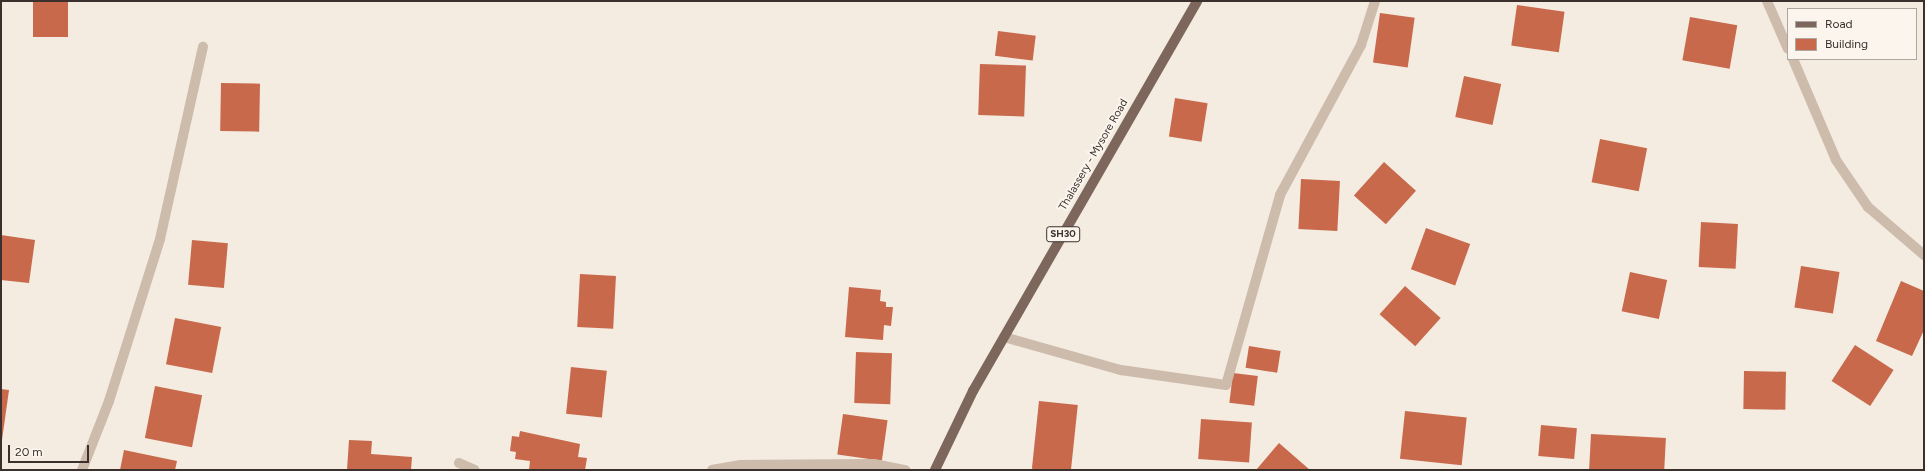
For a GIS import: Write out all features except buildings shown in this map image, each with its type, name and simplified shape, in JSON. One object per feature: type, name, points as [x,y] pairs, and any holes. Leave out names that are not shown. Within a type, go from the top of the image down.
[{"type":"main road","name":"Thalassery - Mysore Road","points":[[935,470],[1004,337],[1196,1]]},
{"type":"street","points":[[1004,337],[1121,370],[1226,385],[1280,195],[1361,45],[1375,1]]},
{"type":"street","points":[[1767,1],[1787,47]]},
{"type":"street","points":[[82,470],[109,401],[160,239],[203,47]]},
{"type":"street","points":[[1793,60],[1836,160],[1864,202],[1924,255]]},
{"type":"street","points":[[459,463],[476,470]]},
{"type":"street","points":[[712,470],[741,465],[874,464],[905,470]]}]
